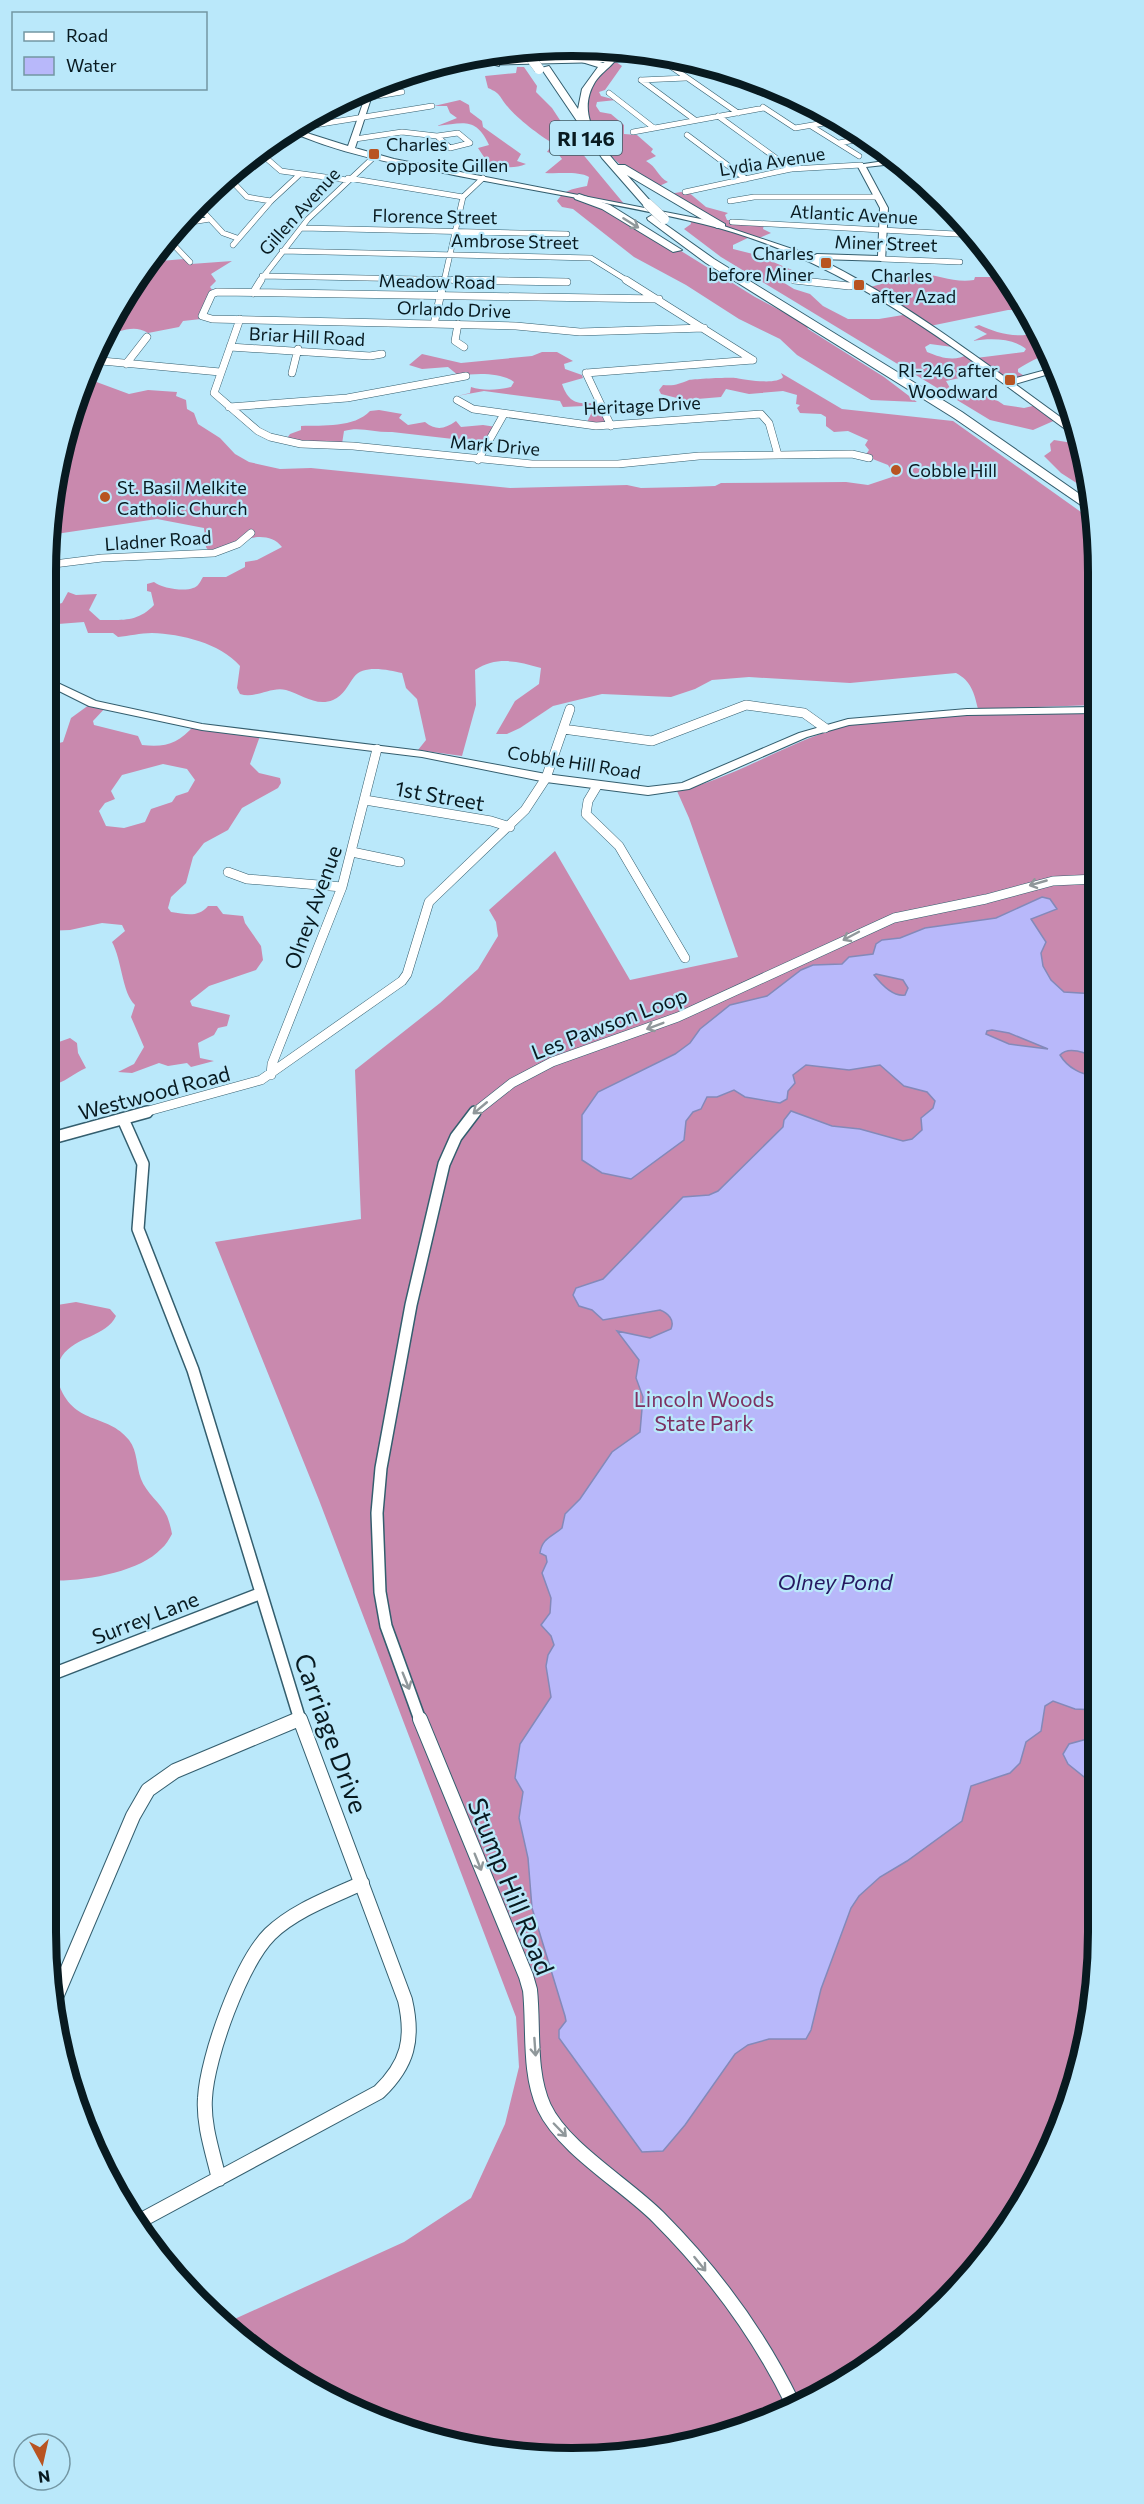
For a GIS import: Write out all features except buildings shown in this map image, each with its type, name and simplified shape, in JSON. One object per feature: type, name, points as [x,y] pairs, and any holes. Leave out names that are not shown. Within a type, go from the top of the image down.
[{"type":"highway","points":[[566,56],[569,59],[603,63],[585,91],[581,101],[582,114],[591,134],[618,165],[693,215],[721,226]]},
{"type":"highway","name":"RI 146","points":[[535,57],[602,163],[650,211],[730,275],[958,414],[1084,503]]},
{"type":"highway","name":"RI 146","points":[[542,69],[650,211],[739,273],[960,408],[1082,493]]},
{"type":"highway","points":[[579,197],[610,205],[752,295],[846,344]]},
{"type":"main road","points":[[516,59],[569,59]]},
{"type":"main road","points":[[603,63],[643,61]]},
{"type":"street","points":[[668,64],[738,113]]},
{"type":"street","points":[[687,78],[641,80],[695,120]]},
{"type":"street","points":[[368,98],[402,92]]},
{"type":"street","points":[[609,93],[654,128]]},
{"type":"street","points":[[351,149],[367,98]]},
{"type":"street","points":[[315,124],[432,106]]},
{"type":"street","points":[[633,132],[763,107],[795,128],[826,123]]},
{"type":"street","points":[[718,116],[791,170]]},
{"type":"street","points":[[811,126],[859,156]]},
{"type":"street","points":[[355,139],[402,132],[437,136],[458,133],[470,143],[450,148],[437,136]]},
{"type":"street","points":[[298,135],[375,156],[579,197]]},
{"type":"street","points":[[687,135],[746,179]]},
{"type":"street","points":[[839,143],[854,140]]},
{"type":"street","name":"Gillen Avenue","points":[[253,293],[262,276],[302,228],[348,179],[375,156]]},
{"type":"street","points":[[265,157],[276,168],[299,175],[348,179],[463,197]]},
{"type":"street","name":"Lydia Avenue","points":[[685,192],[791,170],[886,162]]},
{"type":"street","points":[[861,165],[884,208],[882,259]]},
{"type":"street","points":[[233,245],[271,201],[299,175]]},
{"type":"street","points":[[434,324],[463,197],[483,178]]},
{"type":"street","points":[[233,182],[247,197],[271,201]]},
{"type":"street","points":[[730,201],[754,197],[796,199],[879,197]]},
{"type":"street","points":[[610,205],[693,215]]},
{"type":"street","points":[[203,211],[227,236],[237,238]]},
{"type":"street","points":[[193,222],[210,219]]},
{"type":"street","name":"Atlantic Avenue","points":[[732,222],[963,234]]},
{"type":"street","points":[[721,226],[810,256],[862,285],[939,333],[1067,426]]},
{"type":"street","name":"Florence Street","points":[[302,228],[567,234]]},
{"type":"street","points":[[173,244],[190,262]]},
{"type":"street","name":"Ambrose Street","points":[[282,251],[591,258],[753,360],[586,373],[602,402],[610,426]]},
{"type":"street","name":"Miner Street","points":[[810,256],[960,262]]},
{"type":"street","points":[[262,276],[567,282]]},
{"type":"street","points":[[794,280],[849,286],[862,285]]},
{"type":"street","name":"Meadow Road","points":[[203,317],[214,293],[659,300]]},
{"type":"street","name":"Orlando Drive","points":[[203,317],[516,326],[580,332],[704,328]]},
{"type":"street","name":"Mark Drive","points":[[240,319],[213,390],[258,431],[287,442],[353,446],[524,464],[590,465],[699,456],[852,454],[869,458]]},
{"type":"street","points":[[458,324],[455,341],[464,346]]},
{"type":"street","points":[[126,364],[147,337]]},
{"type":"street","name":"Briar Hill Road","points":[[230,347],[364,355],[382,354]]},
{"type":"street","points":[[292,373],[298,350]]},
{"type":"street","points":[[101,361],[220,372]]},
{"type":"street","points":[[1009,383],[1048,372]]},
{"type":"street","points":[[229,407],[347,399],[466,376]]},
{"type":"street","name":"Heritage Drive","points":[[457,400],[473,410],[583,425],[610,426],[760,414],[769,423],[778,455]]},
{"type":"street","points":[[478,460],[504,414]]},
{"type":"street","name":"Lladner Road","points":[[56,564],[111,558],[214,553],[238,544],[251,533]]},
{"type":"street","name":"Cobble Hill Road","points":[[56,686],[84,701],[130,713],[249,735],[442,757],[546,778],[648,791],[685,786],[825,728],[887,717],[1017,710],[1088,710]]},
{"type":"street","points":[[563,729],[652,741],[746,705],[804,713],[825,728]]},
{"type":"street","name":"Westwood Road","points":[[56,1137],[252,1083],[271,1075],[405,979],[429,902],[510,827],[525,810],[546,778],[570,710]]},
{"type":"street","name":"Olney Avenue","points":[[271,1075],[272,1064],[342,887],[377,749]]},
{"type":"street","points":[[597,786],[586,808],[588,819],[617,843],[640,878],[685,958]]},
{"type":"street","name":"1st Street","points":[[365,800],[491,821],[510,827]]},
{"type":"street","points":[[352,852],[400,862]]},
{"type":"street","points":[[228,872],[233,876],[247,879],[342,887]]},
{"type":"street","name":"Les Pawson Loop","points":[[386,1626],[378,1556],[377,1513],[381,1468],[411,1305],[444,1164],[462,1123],[512,1083],[558,1058],[676,1018],[885,921],[929,908],[986,899],[1044,881],[1088,879]]},
{"type":"street","name":"Carriage Drive","points":[[123,1119],[143,1164],[137,1215],[138,1229],[193,1370],[259,1594],[300,1719],[410,2019],[410,2044],[403,2066],[392,2080],[365,2101],[143,2219]]},
{"type":"street","name":"Surrey Lane","points":[[56,1673],[259,1594]]},
{"type":"street","name":"Stump Hill Road","points":[[386,1626],[444,1782],[526,1976],[533,2013],[540,2095],[547,2114],[563,2134],[634,2193],[689,2251],[760,2343],[791,2399]]},
{"type":"street","points":[[59,1990],[133,1816],[148,1790],[188,1764],[300,1719]]},
{"type":"street","points":[[219,2179],[205,2110],[206,2090],[217,2049],[253,1957],[264,1941],[288,1921],[362,1883]]},
{"type":"green space","points":[[583,56],[616,58],[616,62],[622,66],[605,90],[599,92],[601,96],[616,100],[597,102],[596,106],[600,112],[611,114],[624,125],[624,134],[637,135],[653,149],[651,152],[656,156],[646,161],[668,182],[655,188],[620,164],[603,148],[581,112],[603,63]]},
{"type":"green space","points":[[517,67],[524,67],[537,86],[536,92],[552,108],[581,152],[625,205],[604,203],[755,297],[806,324],[808,329],[884,377],[917,402],[871,400],[797,355],[780,339],[739,319],[686,285],[634,257],[573,209],[562,207],[557,201],[560,197],[570,190],[587,186],[589,177],[574,173],[545,173],[562,159],[559,155],[547,152],[553,143],[523,122],[498,94],[488,88],[485,76],[516,73]]},
{"type":"green space","points":[[460,100],[469,105],[470,112],[482,121],[483,127],[521,154],[517,161],[526,164],[507,167],[476,160],[484,157],[478,148],[489,145],[479,130],[462,123],[437,126],[457,118],[450,113],[447,106],[434,106]]},
{"type":"green space","points":[[687,191],[706,207],[728,213],[725,215],[727,220],[764,224],[763,229],[771,233],[759,238],[752,236],[733,245],[733,249],[757,255],[792,270],[768,273],[794,289],[810,294],[823,306],[848,319],[879,319],[909,314],[867,288],[888,282],[888,277],[911,272],[960,280],[995,277],[1017,310],[930,326],[960,348],[930,344],[925,347],[927,352],[953,358],[969,354],[976,358],[1024,352],[1026,349],[1008,341],[987,339],[973,341],[987,334],[974,327],[979,325],[1014,335],[1030,334],[1041,357],[1018,369],[1018,372],[1026,377],[1011,383],[981,363],[958,367],[958,374],[964,377],[946,381],[950,388],[986,396],[1004,405],[1024,408],[1037,405],[1058,419],[1033,430],[990,420],[721,257],[684,229],[691,224],[690,218],[698,217],[669,194]]},
{"type":"green space","points":[[184,259],[191,264],[232,261],[211,274],[216,281],[210,287],[214,292],[201,319],[183,321],[179,327],[148,333],[136,329],[115,333],[143,285],[160,261]]},
{"type":"green space","points":[[542,352],[557,352],[573,361],[564,364],[565,369],[582,375],[583,378],[562,384],[565,391],[577,402],[602,403],[610,423],[586,424],[592,412],[584,406],[563,407],[560,401],[484,391],[457,396],[470,393],[471,387],[486,390],[501,389],[511,387],[514,382],[495,375],[459,376],[448,367],[422,369],[409,365],[422,354],[461,363],[532,356]]},
{"type":"green space","points":[[781,373],[842,409],[953,421],[1085,515],[1088,572],[1088,705],[978,709],[971,688],[956,673],[850,683],[749,677],[712,680],[695,689],[671,697],[602,694],[553,706],[520,728],[507,734],[496,734],[515,701],[539,684],[541,668],[499,661],[475,670],[476,705],[462,756],[418,750],[426,740],[417,699],[406,688],[402,673],[376,669],[363,670],[354,677],[340,695],[327,702],[315,701],[280,689],[246,695],[240,694],[237,688],[240,666],[222,651],[199,641],[148,633],[118,637],[113,633],[88,633],[84,622],[56,624],[56,605],[62,603],[68,592],[76,595],[97,594],[89,610],[100,620],[130,619],[142,615],[154,605],[151,592],[147,591],[147,584],[154,582],[167,588],[189,589],[196,587],[203,577],[226,577],[245,567],[245,562],[257,560],[282,547],[275,541],[257,537],[210,553],[206,547],[204,528],[157,519],[57,534],[65,471],[73,438],[93,381],[129,394],[148,390],[177,392],[176,396],[186,400],[187,409],[194,413],[198,424],[220,438],[235,454],[249,462],[280,469],[311,468],[510,488],[627,485],[641,488],[687,487],[715,486],[721,483],[846,482],[868,485],[894,475],[888,465],[865,456],[869,450],[865,445],[868,440],[848,431],[834,432],[826,426],[826,417],[821,414],[800,413],[797,408],[800,405],[796,404],[797,395],[783,391],[749,394],[726,389],[721,397],[685,400],[661,394],[659,390],[663,385],[680,384],[697,379],[733,378],[775,381],[783,377]]},
{"type":"green space","points":[[379,410],[402,414],[399,418],[408,425],[425,422],[440,428],[456,421],[461,427],[483,425],[496,427],[488,443],[356,429],[344,431],[342,444],[285,441],[290,434],[301,430],[301,426],[347,423],[370,411]]},
{"type":"green space","points":[[1054,440],[1072,443],[1081,486],[1061,473],[1044,456],[1051,451],[1050,444]]},
{"type":"green space","points":[[93,702],[107,706],[93,721],[94,725],[138,736],[142,745],[158,746],[171,743],[183,737],[194,726],[260,736],[250,764],[259,773],[280,778],[281,783],[278,788],[242,808],[228,830],[204,843],[193,857],[186,883],[171,897],[168,908],[171,912],[191,914],[200,912],[208,906],[217,906],[223,914],[243,916],[245,923],[261,946],[263,960],[256,970],[209,986],[190,1001],[192,1006],[230,1015],[227,1026],[218,1028],[214,1035],[198,1043],[200,1058],[214,1061],[191,1067],[187,1063],[168,1066],[159,1063],[132,1073],[118,1072],[134,1064],[144,1047],[131,1017],[135,1005],[127,993],[112,942],[125,931],[122,925],[102,923],[56,931],[56,744],[63,742],[71,718]],"holes":[[[163,764],[187,769],[195,780],[188,792],[176,796],[172,802],[151,809],[145,822],[124,828],[106,826],[99,811],[105,803],[115,799],[111,791],[122,775]]]},
{"type":"green space","name":"Lincoln Woods State Park","points":[[1088,714],[1088,1932],[1084,1999],[1071,2066],[1049,2130],[1035,2160],[1019,2190],[982,2246],[960,2273],[913,2320],[886,2342],[830,2379],[770,2409],[738,2421],[673,2439],[639,2444],[606,2447],[538,2447],[471,2439],[438,2431],[374,2409],[314,2379],[258,2342],[232,2320],[404,2242],[471,2198],[505,2124],[519,2067],[516,2017],[319,1500],[215,1242],[361,1219],[355,1070],[440,1003],[478,969],[498,936],[496,922],[489,910],[555,851],[630,980],[738,957],[689,818],[677,791],[698,786],[839,728],[882,720],[929,716]]},
{"type":"green space","points":[[70,1038],[77,1043],[78,1053],[86,1068],[56,1084],[56,1043]]},
{"type":"green space","points":[[76,1302],[110,1309],[116,1316],[98,1333],[68,1349],[59,1362],[58,1382],[64,1396],[72,1406],[81,1413],[111,1425],[129,1440],[134,1449],[143,1484],[164,1511],[172,1534],[164,1546],[138,1564],[107,1575],[58,1581],[56,1581],[56,1448],[58,1446],[56,1433],[56,1305]]},
{"type":"water","name":"Olney Pond","points":[[1042,897],[1050,899],[1057,909],[1031,919],[1046,942],[1041,953],[1043,966],[1051,980],[1064,992],[1088,994],[1088,1055],[1072,1050],[1060,1055],[1076,1070],[1088,1074],[1088,1710],[1075,1709],[1053,1701],[1045,1706],[1041,1731],[1026,1742],[1020,1763],[1010,1773],[971,1786],[962,1821],[907,1861],[880,1877],[859,1896],[851,1908],[821,1989],[811,2030],[806,2039],[769,2039],[748,2045],[735,2054],[685,2125],[663,2151],[642,2152],[559,2038],[559,2030],[566,2021],[532,1908],[528,1858],[519,1818],[523,1792],[515,1778],[520,1744],[551,1697],[546,1666],[548,1655],[554,1645],[551,1636],[541,1625],[550,1613],[551,1598],[542,1573],[547,1562],[546,1556],[540,1553],[541,1548],[545,1541],[562,1528],[565,1514],[580,1499],[612,1452],[640,1432],[643,1397],[636,1378],[639,1360],[617,1331],[650,1338],[671,1329],[672,1326],[670,1317],[660,1310],[603,1320],[592,1310],[579,1306],[573,1295],[576,1288],[603,1279],[683,1197],[709,1195],[718,1191],[783,1127],[784,1120],[791,1111],[832,1126],[860,1129],[903,1141],[912,1139],[922,1130],[921,1118],[933,1108],[935,1101],[927,1092],[904,1086],[880,1065],[849,1070],[806,1065],[793,1075],[795,1083],[788,1091],[787,1099],[780,1103],[745,1097],[734,1090],[717,1097],[707,1097],[701,1109],[693,1112],[686,1121],[684,1140],[631,1179],[602,1173],[582,1160],[582,1115],[598,1092],[675,1054],[690,1043],[700,1029],[730,1005],[767,996],[801,970],[813,965],[842,964],[849,957],[873,954],[876,944],[882,940],[900,938],[925,928],[996,918]],"holes":[[[874,975],[903,980],[908,988],[905,995],[896,994],[888,989]],[[992,1030],[1009,1033],[1048,1049],[1009,1044],[986,1034],[987,1031]]]},
{"type":"water","points":[[1088,1739],[1088,1780],[1068,1764],[1063,1754],[1069,1744]]},
{"type":"place","name":"Charles opposite Gillen","points":[[374,154]]},
{"type":"place","name":"Charles before Miner","points":[[826,263]]},
{"type":"place","name":"Charles after Azad","points":[[859,285]]},
{"type":"place","name":"RI-246 after Woodward","points":[[1010,380]]},
{"type":"place","name":"Cobble Hill","points":[[896,470]]},
{"type":"place","name":"St. Basil Melkite Catholic Church","points":[[105,497]]}]
